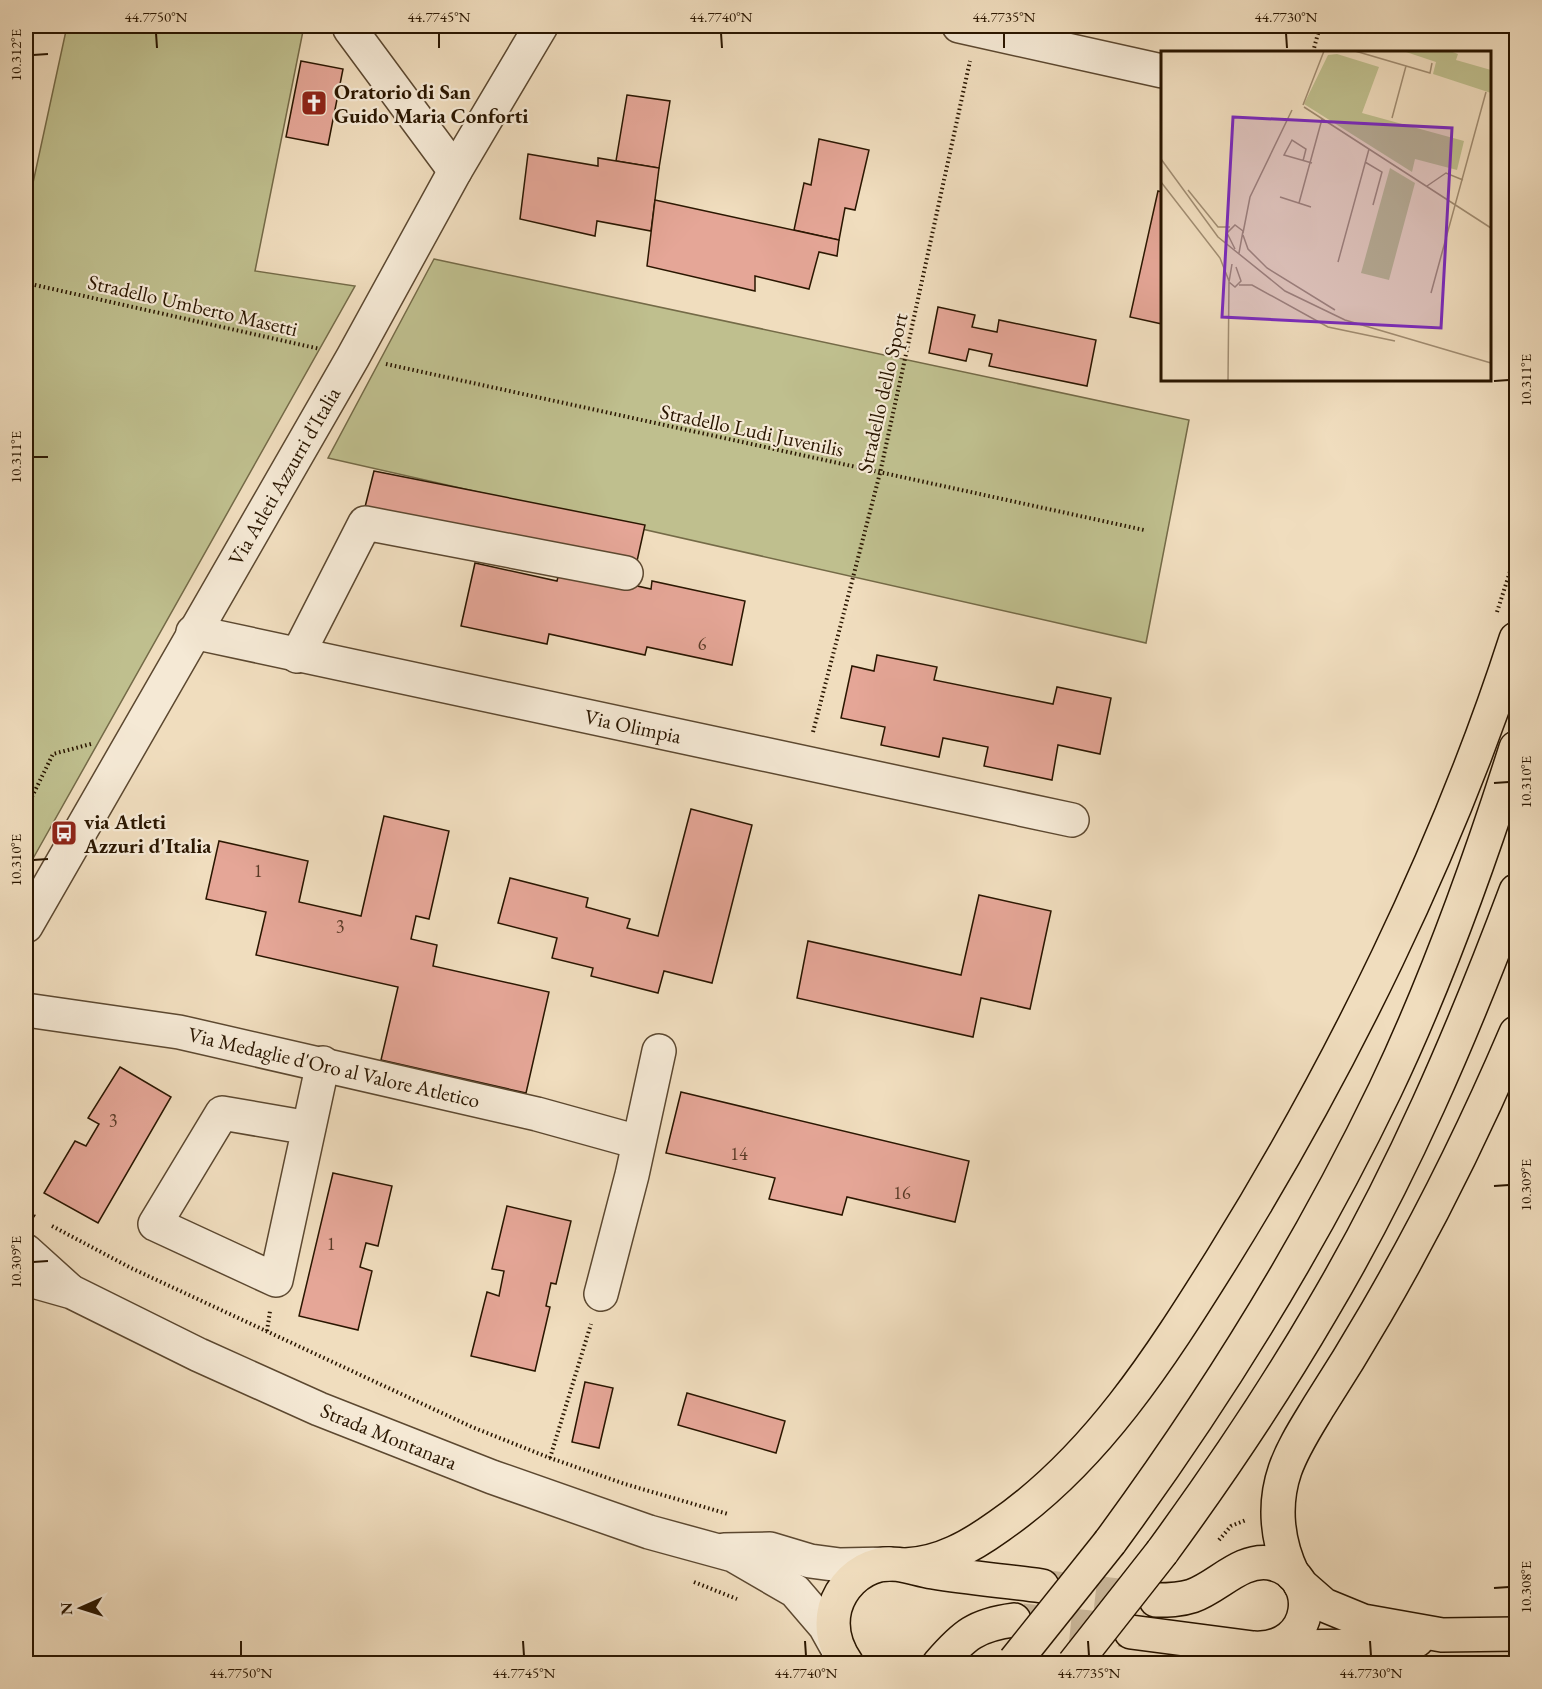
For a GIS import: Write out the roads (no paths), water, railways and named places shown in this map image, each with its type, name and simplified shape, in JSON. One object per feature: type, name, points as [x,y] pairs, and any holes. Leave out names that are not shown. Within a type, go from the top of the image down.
[{"type":"main road","points":[[898,1564],[925,1563],[961,1550],[1012,1517],[1045,1490],[1087,1448],[1153,1367],[1253,1209],[1299,1129],[1385,962],[1455,802],[1506,628]]},
{"type":"main road","points":[[1014,1662],[1110,1542],[1160,1475],[1245,1346],[1309,1238],[1385,1089],[1444,954],[1516,748]]},
{"type":"main road","points":[[1074,1664],[1162,1552],[1282,1376],[1359,1244],[1433,1094],[1516,891]]},
{"type":"main road","points":[[1213,1664],[1284,1644],[1300,1628],[1306,1606],[1297,1580],[1283,1552],[1278,1521],[1280,1488],[1285,1469],[1301,1436],[1368,1328],[1435,1208],[1516,1033]]},
{"type":"main road","points":[[1156,1600],[1191,1597],[1252,1563],[1274,1564],[1297,1580],[1324,1605],[1363,1621],[1451,1635]]},
{"type":"main road","name":"Strada Montanara","points":[[844,1659],[833,1628],[837,1601],[854,1578],[878,1566],[898,1564],[933,1572],[1042,1586]]},
{"type":"main road","points":[[939,1664],[970,1632],[990,1623],[1014,1620]]},
{"type":"main road","points":[[1131,1632],[1268,1648],[1386,1646],[1451,1635],[1516,1634]]},
{"type":"street","points":[[351,26],[350,29],[455,171]]},
{"type":"street","name":"Via Atleti Azzurri d'Italia","points":[[26,926],[135,731],[353,357],[455,171],[541,26]]},
{"type":"street","points":[[968,27],[1161,71]]},
{"type":"street","points":[[297,656],[365,523],[626,573]]},
{"type":"street","name":"Via Olimpia","points":[[193,632],[297,656],[806,761],[1072,820]]},
{"type":"street","name":"Via Medaglie d'Oro al Valore Atletico","points":[[26,1010],[179,1032],[323,1063],[537,1114],[638,1142]]},
{"type":"street","points":[[601,1294],[632,1175],[659,1051]]},
{"type":"street","points":[[309,1128],[222,1113],[155,1224],[276,1280],[309,1128],[323,1063]]},
{"type":"street","name":"Strada Montanara","points":[[26,1251],[72,1292]]},
{"type":"street","name":"Strada Montanara","points":[[26,1279],[72,1292],[199,1355],[319,1409],[559,1502],[649,1532],[718,1549],[733,1555],[795,1591],[825,1626],[844,1659]]},
{"type":"street","name":"Strada Montanara","points":[[718,1549],[770,1550],[810,1561],[840,1565],[898,1564]]},
{"type":"tunnel","points":[[1047,1587],[1154,1599]]},
{"type":"tunnel","points":[[1022,1620],[1129,1631]]},
{"type":"place","name":"Oratorio di San Guido Maria Conforti","points":[[314,103]]},
{"type":"place","name":"via Atleti Azzuri d'Italia","points":[[64,833]]}]
